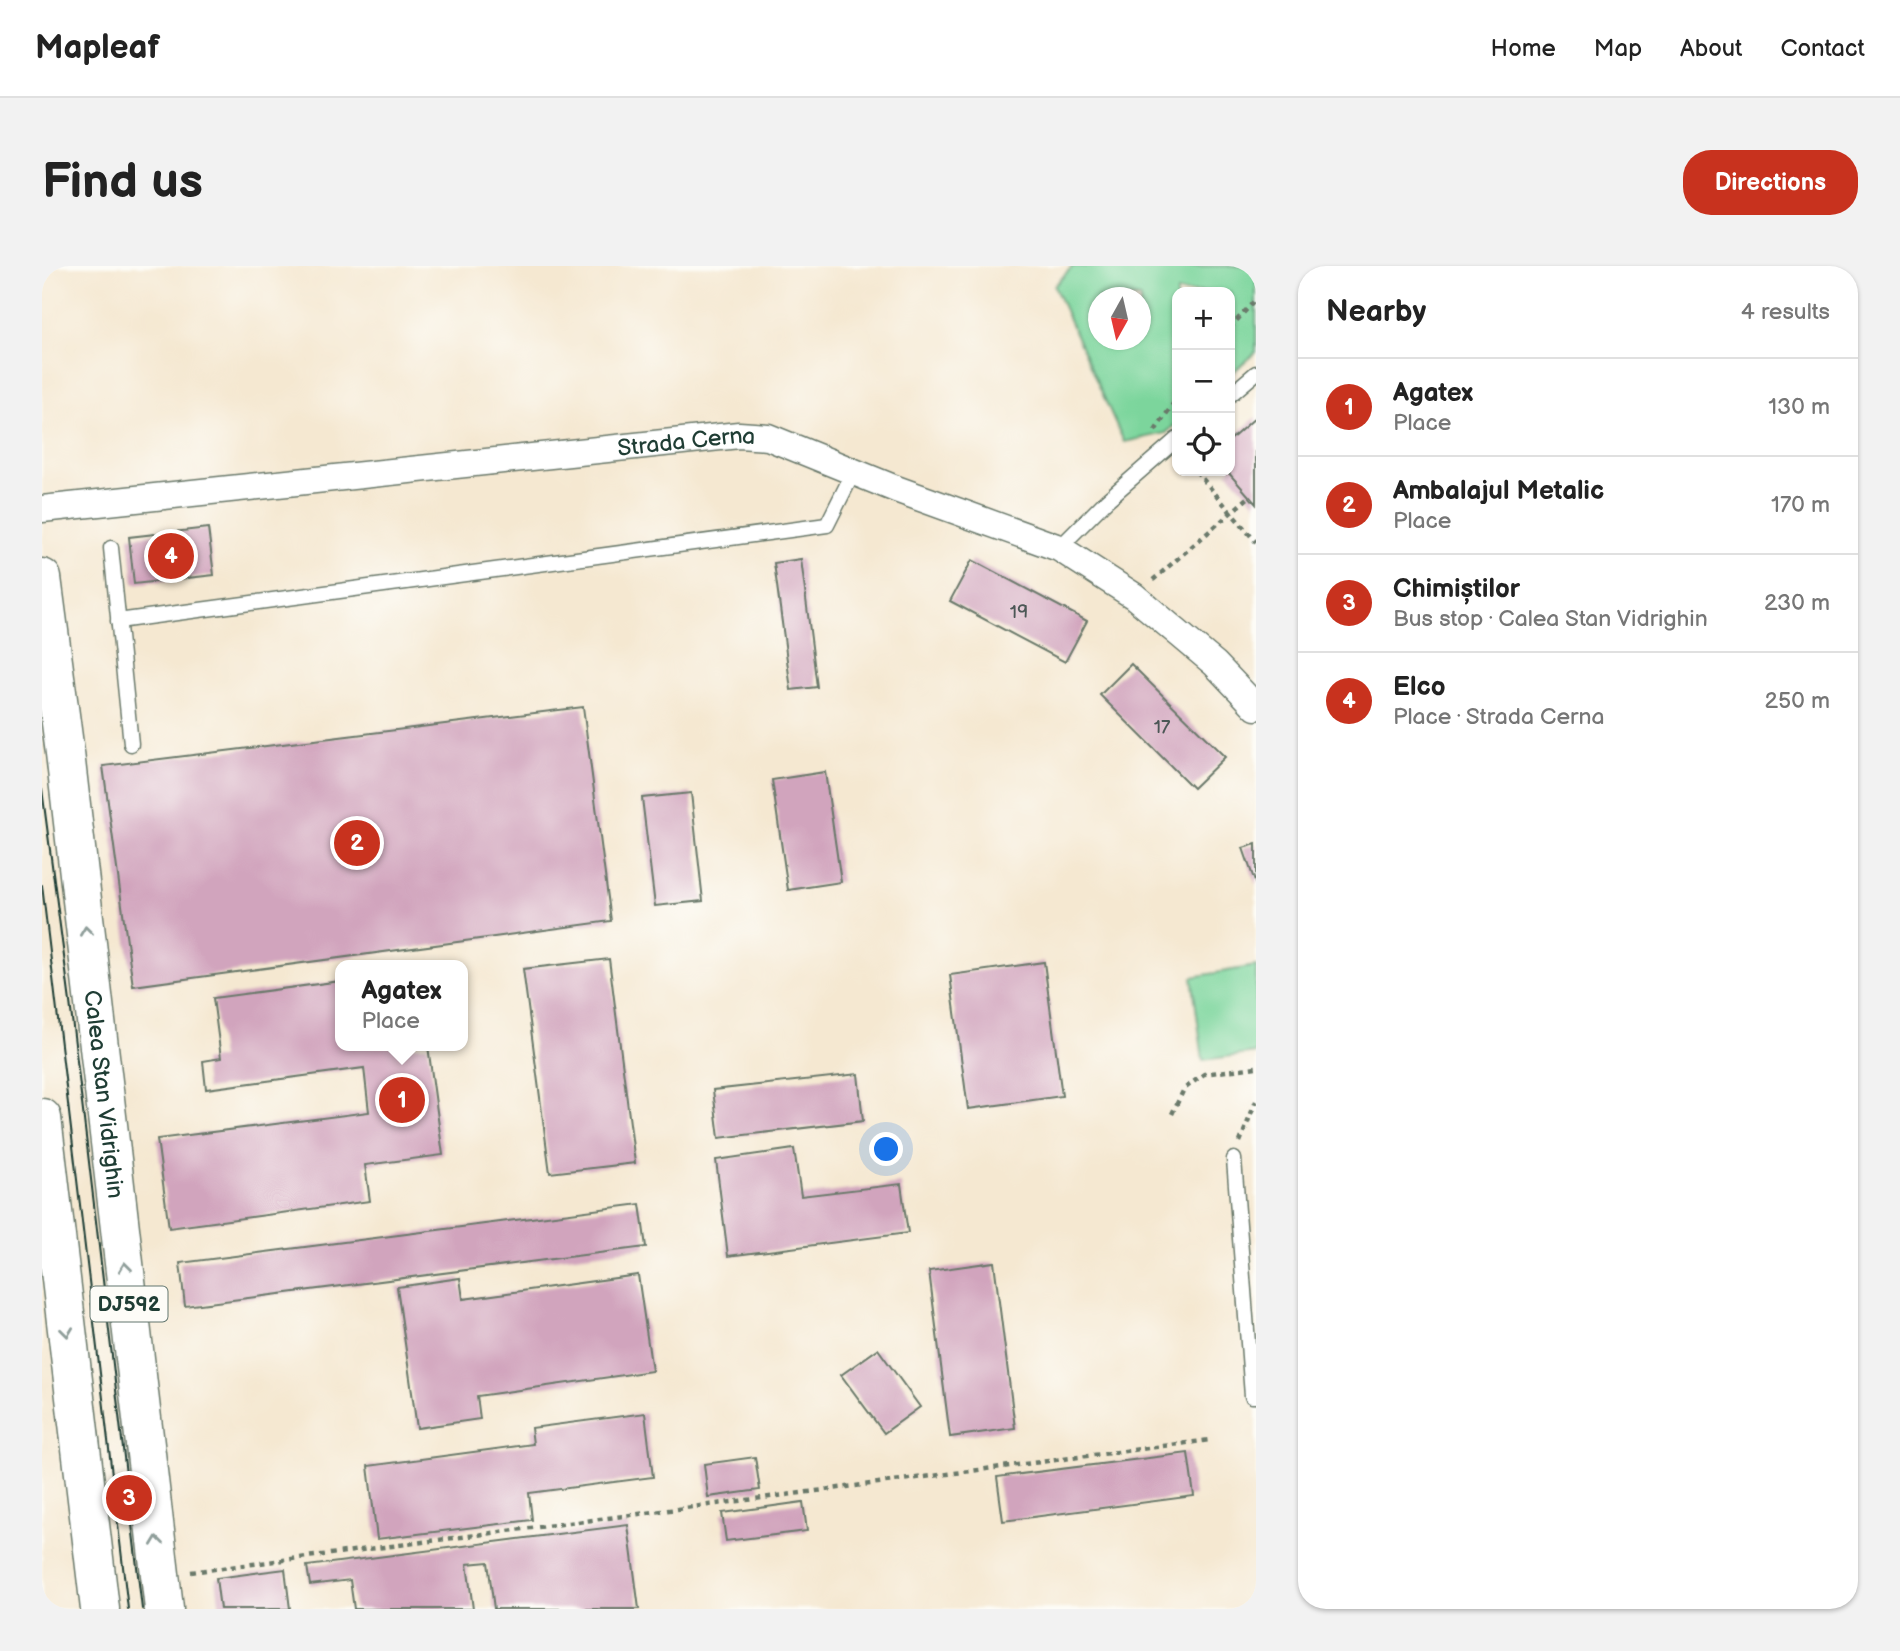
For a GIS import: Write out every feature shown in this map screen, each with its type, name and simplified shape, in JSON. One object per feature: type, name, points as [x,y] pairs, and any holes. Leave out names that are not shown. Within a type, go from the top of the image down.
[{"type":"main road","name":"Calea Stan Vidrighin","points":[[42,578],[65,752],[164,1609]]},
{"type":"main road","name":"DJ592","points":[[42,1118],[100,1609]]},
{"type":"street","name":"Strada Cerna","points":[[42,509],[739,435],[768,437],[1059,548],[1134,596],[1215,664],[1256,707]]},
{"type":"lane","points":[[1235,391],[1256,373]]},
{"type":"lane","points":[[1059,548],[1107,500],[1172,443]]},
{"type":"lane","points":[[118,621],[827,525],[854,471]]},
{"type":"lane","points":[[111,548],[131,744]]},
{"type":"lane","points":[[1234,1159],[1252,1396],[1256,1395]]},
{"type":"path","points":[[1235,322],[1256,299]]},
{"type":"path","points":[[1200,476],[1256,542]]},
{"type":"path","points":[[1134,596],[1249,497]]},
{"type":"path","points":[[1172,1114],[1184,1089],[1203,1074],[1256,1067]]},
{"type":"path","points":[[1234,1159],[1256,1101]]},
{"type":"path","points":[[189,1573],[1210,1440]]},
{"type":"green space","points":[[1073,266],[1256,266],[1256,352],[1235,371],[1235,287],[1172,287],[1172,428],[1166,433],[1124,442],[1054,286]]},
{"type":"green space","points":[[1256,966],[1256,1053],[1203,1060],[1192,977]]},
{"type":"building","points":[[1256,417],[1256,504],[1231,476],[1235,476],[1235,436]]},
{"type":"building","points":[[208,528],[214,575],[134,584],[129,537]]},
{"type":"building","points":[[801,559],[817,687],[791,690],[774,563]]},
{"type":"building","points":[[972,560],[1087,621],[1065,662],[950,601]]},
{"type":"building","points":[[1131,664],[1225,757],[1193,788],[1100,695]]},
{"type":"building","points":[[583,707],[611,921],[133,986],[103,766]]},
{"type":"building","points":[[825,772],[841,882],[788,890],[772,780]]},
{"type":"building","points":[[691,793],[703,901],[655,906],[642,798]]},
{"type":"building","points":[[1256,844],[1256,885],[1243,848]]},
{"type":"building","points":[[609,959],[635,1163],[550,1173],[523,969]]},
{"type":"building","points":[[1044,962],[1062,1096],[968,1109],[950,975]]},
{"type":"building","points":[[335,982],[335,1051],[429,1051],[443,1155],[365,1165],[370,1201],[169,1228],[157,1139],[369,1112],[364,1068],[206,1089],[203,1061],[221,1058],[213,998]]},
{"type":"building","points":[[858,1074],[863,1121],[719,1138],[713,1090]]},
{"type":"building","points":[[794,1149],[801,1196],[901,1184],[908,1233],[728,1256],[716,1160]]},
{"type":"building","points":[[640,1204],[646,1247],[185,1306],[180,1263]]},
{"type":"building","points":[[994,1262],[1015,1428],[950,1437],[929,1271]]},
{"type":"building","points":[[638,1275],[652,1371],[477,1396],[480,1419],[417,1428],[397,1287],[460,1278],[463,1299]]},
{"type":"building","points":[[878,1349],[920,1407],[884,1433],[841,1375]]},
{"type":"building","points":[[645,1413],[653,1477],[529,1493],[532,1520],[377,1539],[368,1466],[533,1444],[531,1428]]},
{"type":"building","points":[[1188,1453],[1194,1496],[1003,1521],[997,1477]]},
{"type":"building","points":[[755,1457],[760,1490],[708,1497],[704,1464]]},
{"type":"building","points":[[803,1502],[807,1531],[726,1541],[722,1513]]},
{"type":"building","points":[[628,1525],[639,1609],[494,1609],[488,1562],[467,1564],[473,1609],[354,1609],[350,1580],[310,1585],[307,1566]]},
{"type":"building","points":[[285,1569],[290,1609],[220,1609],[216,1578]]},
{"type":"tram line","points":[[42,789],[142,1609]]},
{"type":"tram line","points":[[42,885],[128,1609]]},
{"type":"place","name":"Elco","points":[[171,556]]},
{"type":"place","name":"Ambalajul Metalic","points":[[357,843]]},
{"type":"place","name":"Agatex","points":[[402,1100]]},
{"type":"place","name":"Chimiștilor","points":[[129,1498]]}]
